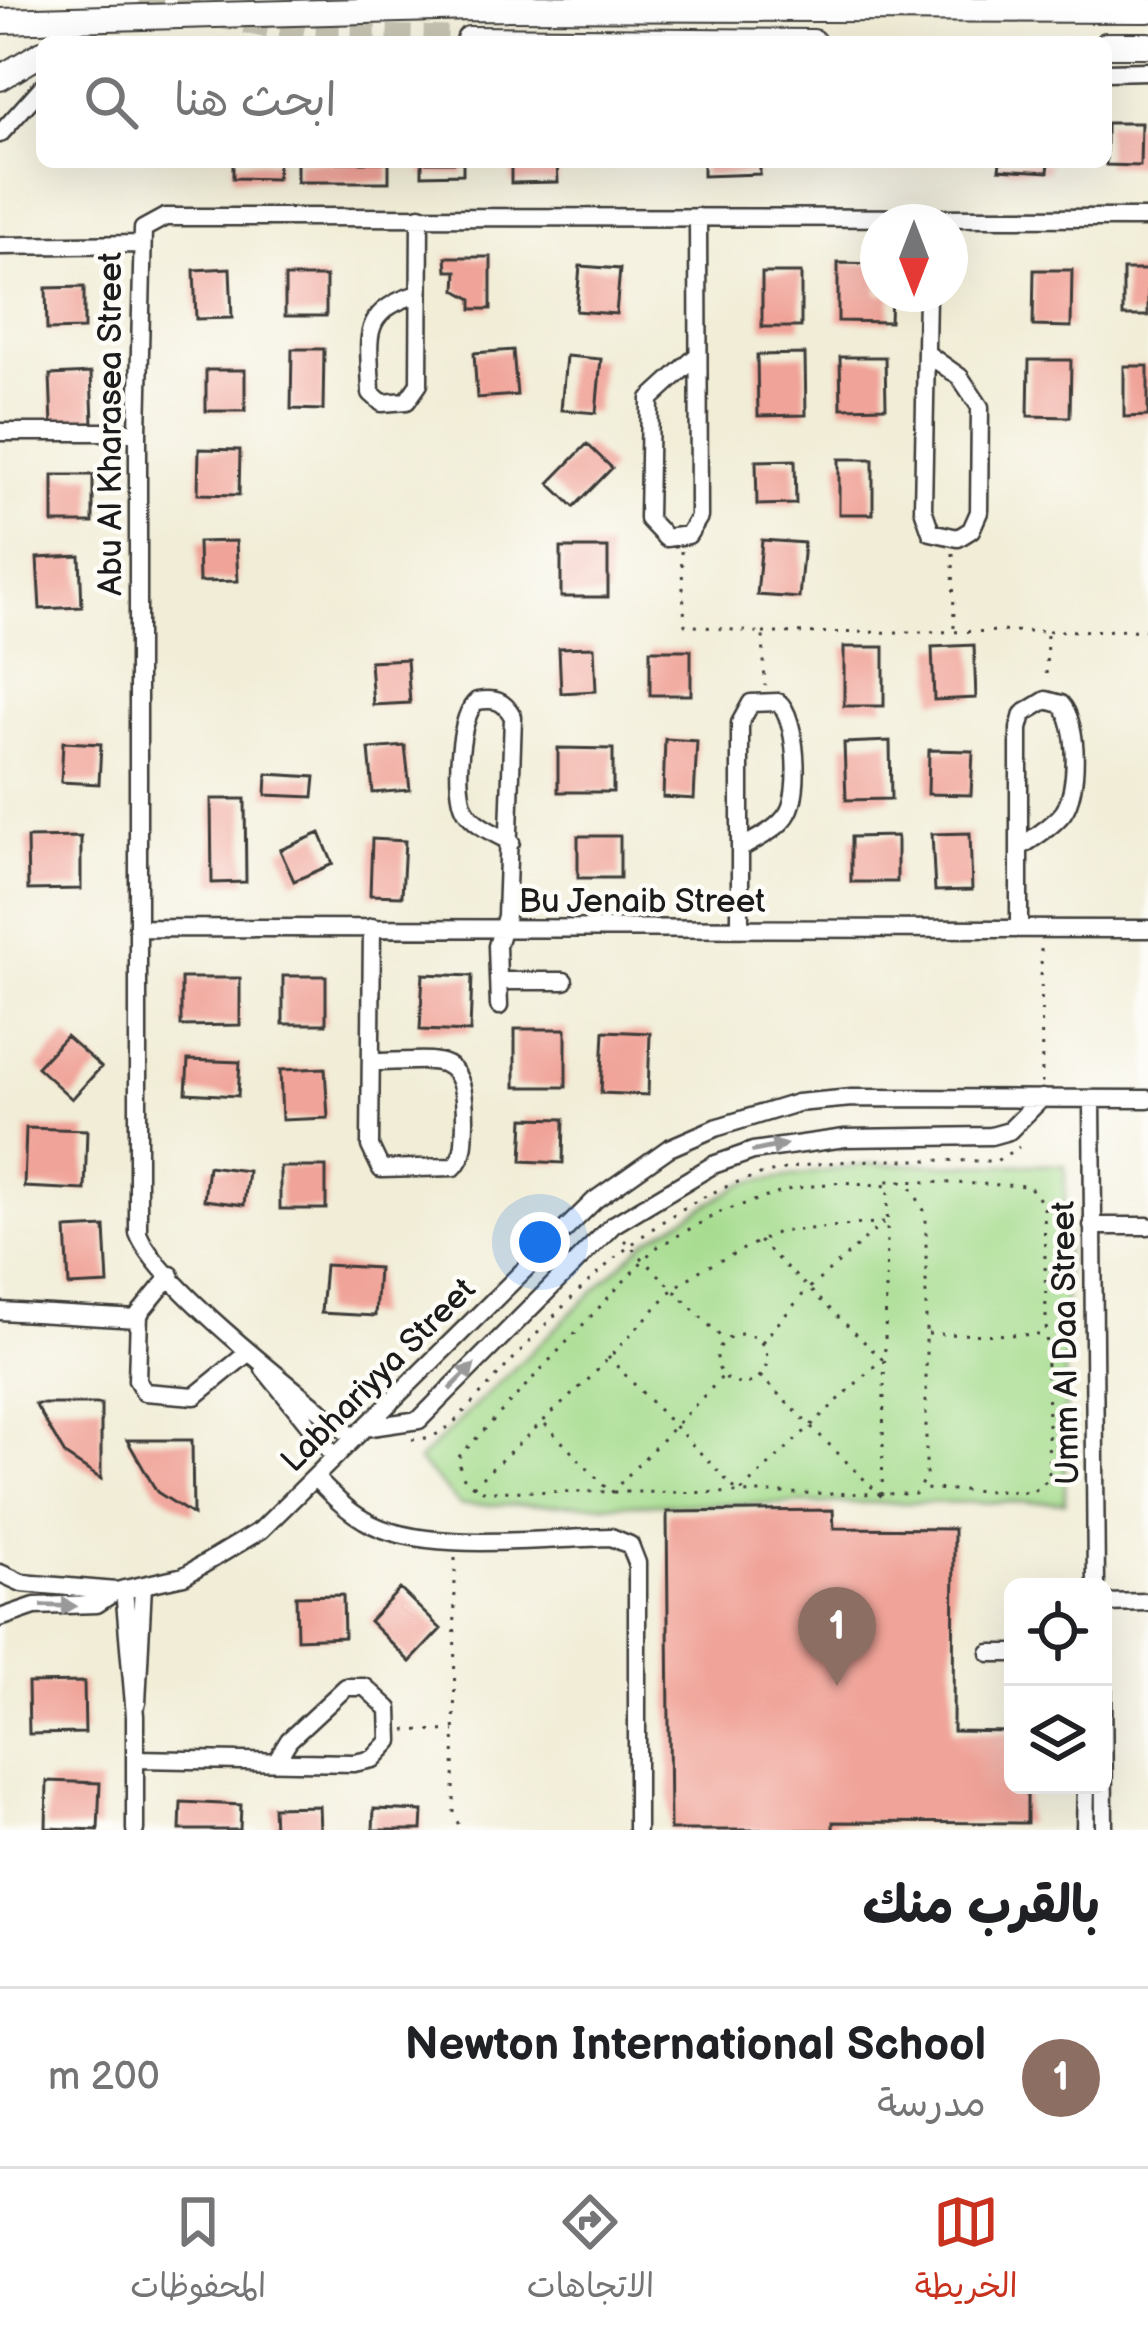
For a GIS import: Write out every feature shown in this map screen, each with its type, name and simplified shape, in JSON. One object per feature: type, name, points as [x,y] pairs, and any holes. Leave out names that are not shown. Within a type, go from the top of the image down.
[{"type":"highway","points":[[0,21],[180,20],[473,8],[1148,10]]},
{"type":"highway","points":[[1112,45],[1148,45]]},
{"type":"highway","points":[[0,78],[36,57]]},
{"type":"street","points":[[1112,71],[1148,70]]},
{"type":"street","points":[[0,134],[36,94]]},
{"type":"street","points":[[418,294],[382,308],[370,327],[371,393],[382,403],[407,401],[416,392],[420,216]]},
{"type":"street","name":"Abu Al Kharasea Street","points":[[359,1433],[255,1357],[171,1275],[146,1249],[136,1215],[139,244],[147,224],[165,217],[860,218]]},
{"type":"street","points":[[698,217],[700,518],[681,538],[659,535],[648,519],[648,409],[656,392],[698,355]]},
{"type":"street","name":"Abu Al Kharasea Street","points":[[968,219],[1148,218]]},
{"type":"street","points":[[0,246],[139,244]]},
{"type":"street","points":[[926,353],[960,377],[980,407],[977,522],[953,538],[931,532],[923,509],[927,312]]},
{"type":"street","points":[[0,432],[138,432]]},
{"type":"street","points":[[500,1006],[501,931],[511,842],[513,717],[506,705],[492,699],[477,701],[466,710],[463,722],[461,797],[474,821],[511,842]]},
{"type":"street","points":[[740,928],[740,723],[744,710],[765,700],[788,709],[794,722],[792,801],[783,820],[741,848]]},
{"type":"street","points":[[1019,848],[1056,820],[1071,796],[1072,724],[1061,704],[1046,700],[1023,714],[1019,729],[1019,848],[1019,929]]},
{"type":"street","points":[[370,1062],[444,1063],[460,1073],[465,1084],[464,1150],[454,1167],[376,1166],[370,1146],[370,1062],[372,927]]},
{"type":"street","name":"Bu Jenaib Street","points":[[137,928],[1148,929]]},
{"type":"street","points":[[498,981],[564,981]]},
{"type":"street","name":"Labhariyya Street","points":[[0,1573],[22,1583],[120,1590],[184,1576],[223,1556],[261,1529],[315,1478],[615,1184],[670,1148],[715,1127],[797,1103],[852,1098],[1148,1099]]},
{"type":"street","points":[[359,1433],[419,1420],[613,1226],[650,1199],[713,1165],[791,1144],[991,1136],[1009,1131],[1042,1098]]},
{"type":"street","name":"Umm Al Daa Street","points":[[1092,1099],[1096,1578]]},
{"type":"street","points":[[615,1184],[650,1199]]},
{"type":"street","points":[[1092,1226],[1148,1226]]},
{"type":"street","points":[[565,1231],[578,1260]]},
{"type":"street","points":[[171,1275],[138,1319],[137,1380],[150,1396],[203,1393],[255,1357]]},
{"type":"street","points":[[0,1311],[138,1319]]},
{"type":"street","name":"Abu Al Kharasea Street","points":[[255,1357],[280,1395],[335,1457]]},
{"type":"street","points":[[315,1478],[366,1522],[408,1535],[611,1538],[634,1550],[637,1830]]},
{"type":"street","points":[[135,1716],[144,1644],[143,1585]]},
{"type":"street","points":[[120,1590],[135,1716],[136,1830]]},
{"type":"street","name":"Labhariyya Street","points":[[0,1618],[35,1606],[97,1604],[120,1590]]},
{"type":"street","points":[[1112,1603],[1148,1601]]},
{"type":"street","points":[[990,1653],[1004,1653]]},
{"type":"street","points":[[1103,1686],[1104,1830]]},
{"type":"street","points":[[136,1759],[276,1761],[373,1760],[390,1741],[384,1700],[365,1687],[346,1688],[289,1740],[276,1761]]},
{"type":"street","points":[[1085,1830],[1086,1794]]},
{"type":"path","points":[[681,538],[685,625],[764,633],[1148,630]]},
{"type":"path","points":[[953,538],[954,629]]},
{"type":"path","points":[[1046,631],[1046,700]]},
{"type":"path","points":[[764,633],[765,700]]},
{"type":"path","points":[[1041,929],[1042,1098]]},
{"type":"path","points":[[359,1433],[413,1441],[450,1426],[630,1248],[690,1205],[758,1176],[847,1163],[996,1161],[1014,1155],[1024,1140]]},
{"type":"path","points":[[882,1497],[888,1186],[886,1181],[1029,1186],[1044,1205],[1047,1335],[1046,1484],[1032,1492],[921,1489],[909,1496],[882,1497],[473,1486],[459,1475],[457,1460],[642,1260],[719,1211],[762,1197],[842,1182],[888,1186]]},
{"type":"path","points":[[901,1181],[926,1214],[926,1476],[921,1489]]},
{"type":"path","points":[[473,1486],[544,1423],[672,1290],[758,1240],[807,1227],[885,1222]]},
{"type":"path","points":[[762,1342],[806,1292],[885,1222]]},
{"type":"path","points":[[613,1226],[724,1340]]},
{"type":"path","points":[[758,1240],[806,1292],[882,1360]]},
{"type":"path","points":[[736,1334],[762,1342],[768,1354],[760,1376],[747,1384],[723,1376],[717,1352],[724,1340],[736,1334]]},
{"type":"path","points":[[926,1334],[1047,1335]]},
{"type":"path","points":[[608,1357],[679,1425],[739,1493]]},
{"type":"path","points":[[739,1493],[882,1360]]},
{"type":"path","points":[[611,1493],[723,1376]]},
{"type":"path","points":[[760,1376],[882,1497]]},
{"type":"path","points":[[544,1423],[611,1493]]},
{"type":"path","points":[[455,1538],[454,1814],[461,1830]]},
{"type":"path","points":[[391,1730],[454,1730]]},
{"type":"green space","points":[[872,1164],[1065,1165],[1065,1502],[460,1505],[418,1461],[647,1240],[745,1183]]},
{"type":"building","points":[[1112,123],[1141,123],[1140,166],[1112,165]]},
{"type":"building","points":[[233,168],[278,168],[277,179],[233,178]]},
{"type":"building","points":[[297,168],[389,168],[389,182],[297,182]]},
{"type":"building","points":[[422,168],[463,168],[463,174],[422,175]]},
{"type":"building","points":[[511,168],[557,168],[558,182],[511,183]]},
{"type":"building","points":[[703,168],[760,168],[760,174],[703,176]]},
{"type":"building","points":[[999,168],[1048,168],[1048,172]]},
{"type":"building","points":[[446,257],[491,257],[491,309],[472,309],[472,299],[456,290],[457,271],[447,271]]},
{"type":"building","points":[[838,263],[860,264],[860,312],[890,312],[890,322],[838,321]]},
{"type":"building","points":[[580,266],[620,269],[616,314],[576,311]]},
{"type":"building","points":[[230,268],[232,318],[196,319],[194,270]]},
{"type":"building","points":[[1034,270],[1072,270],[1071,327],[1033,326]]},
{"type":"building","points":[[1123,270],[1148,270],[1148,316],[1123,316]]},
{"type":"building","points":[[762,273],[801,273],[801,327],[762,327]]},
{"type":"building","points":[[285,277],[326,277],[326,316],[285,316]]},
{"type":"building","points":[[84,287],[84,329],[47,330],[46,288]]},
{"type":"building","points":[[292,349],[324,349],[323,410],[291,409]]},
{"type":"building","points":[[513,350],[517,395],[477,398],[474,353]]},
{"type":"building","points":[[805,354],[806,415],[758,416],[757,355]]},
{"type":"building","points":[[566,356],[601,359],[596,413],[561,410]]},
{"type":"building","points":[[840,357],[885,357],[886,407],[841,408]]},
{"type":"building","points":[[1029,360],[1071,360],[1070,417],[1028,416]]},
{"type":"building","points":[[1124,366],[1148,366],[1148,416],[1124,417]]},
{"type":"building","points":[[206,370],[245,370],[245,411],[206,411]]},
{"type":"building","points":[[91,373],[93,423],[52,425],[50,375]]},
{"type":"building","points":[[587,444],[612,468],[574,507],[549,483]]},
{"type":"building","points":[[199,449],[240,450],[239,495],[198,494]]},
{"type":"building","points":[[839,459],[873,459],[873,514],[839,514]]},
{"type":"building","points":[[795,460],[796,504],[757,505],[756,461]]},
{"type":"building","points":[[53,475],[93,475],[93,523],[53,523]]},
{"type":"building","points":[[762,540],[804,543],[799,598],[757,595]]},
{"type":"building","points":[[236,541],[238,581],[199,582],[198,542]]},
{"type":"building","points":[[561,548],[608,548],[608,597],[561,597]]},
{"type":"building","points":[[80,556],[82,607],[40,609],[37,558]]},
{"type":"building","points":[[974,645],[976,698],[934,700],[932,647]]},
{"type":"building","points":[[594,647],[596,691],[561,693],[559,648]]},
{"type":"building","points":[[844,647],[884,647],[884,706],[844,706]]},
{"type":"building","points":[[650,650],[691,650],[691,695],[650,695]]},
{"type":"building","points":[[407,659],[410,703],[373,705],[370,661]]},
{"type":"building","points":[[665,739],[697,741],[694,799],[663,797]]},
{"type":"building","points":[[890,741],[891,799],[846,800],[844,743]]},
{"type":"building","points":[[63,742],[101,744],[99,784],[61,782]]},
{"type":"building","points":[[405,746],[410,790],[373,793],[369,749]]},
{"type":"building","points":[[558,748],[613,749],[613,792],[558,792]]},
{"type":"building","points":[[929,750],[973,751],[971,795],[928,794]]},
{"type":"building","points":[[267,774],[315,777],[313,797],[266,795]]},
{"type":"building","points":[[211,799],[245,799],[246,882],[212,883]]},
{"type":"building","points":[[320,833],[333,864],[294,881],[280,850]]},
{"type":"building","points":[[970,833],[972,890],[935,891],[932,834]]},
{"type":"building","points":[[578,836],[620,836],[620,878],[578,878]]},
{"type":"building","points":[[897,836],[897,882],[851,882],[851,837]]},
{"type":"building","points":[[81,837],[81,889],[28,890],[27,838]]},
{"type":"building","points":[[372,839],[405,841],[402,896],[370,895]]},
{"type":"building","points":[[423,974],[472,976],[470,1032],[420,1030]]},
{"type":"building","points":[[283,976],[326,976],[326,1024],[283,1024]]},
{"type":"building","points":[[181,978],[240,978],[240,1025],[181,1026]]},
{"type":"building","points":[[515,1029],[566,1029],[566,1087],[515,1087]]},
{"type":"building","points":[[604,1031],[650,1033],[648,1095],[601,1093]]},
{"type":"building","points":[[66,1036],[101,1067],[72,1099],[37,1067]]},
{"type":"building","points":[[188,1060],[240,1062],[238,1096],[186,1093]]},
{"type":"building","points":[[325,1068],[328,1118],[282,1120],[280,1070]]},
{"type":"building","points":[[524,1118],[564,1119],[563,1163],[522,1161]]},
{"type":"building","points":[[26,1128],[87,1130],[85,1190],[24,1187]]},
{"type":"building","points":[[208,1166],[248,1171],[244,1205],[204,1200]]},
{"type":"building","points":[[280,1167],[326,1167],[326,1209],[280,1209]]},
{"type":"building","points":[[105,1227],[108,1284],[69,1286],[66,1229]]},
{"type":"building","points":[[325,1265],[378,1268],[375,1316],[321,1313]]},
{"type":"building","points":[[35,1404],[101,1404],[101,1479],[66,1456]]},
{"type":"building","points":[[127,1440],[192,1440],[193,1515],[157,1492]]},
{"type":"building","points":[[833,1510],[834,1528],[954,1529],[953,1731],[1004,1732],[1004,1794],[1027,1794],[1027,1823],[833,1822],[833,1830],[670,1830],[667,1512]]},
{"type":"building","points":[[400,1589],[441,1629],[410,1662],[369,1621]]},
{"type":"building","points":[[343,1595],[344,1637],[297,1639],[296,1596]]},
{"type":"building","points":[[84,1682],[85,1733],[29,1734],[28,1683]]},
{"type":"building","points":[[47,1781],[100,1783],[98,1830],[46,1828]]},
{"type":"building","points":[[181,1802],[241,1805],[240,1830],[180,1830]]},
{"type":"building","points":[[319,1806],[320,1830],[274,1830],[273,1807]]},
{"type":"building","points":[[374,1809],[423,1811],[422,1830],[373,1830]]},
{"type":"tunnel","points":[[139,0],[311,35],[350,36]]},
{"type":"place","name":"Newton International School","points":[[837,1686]]}]
